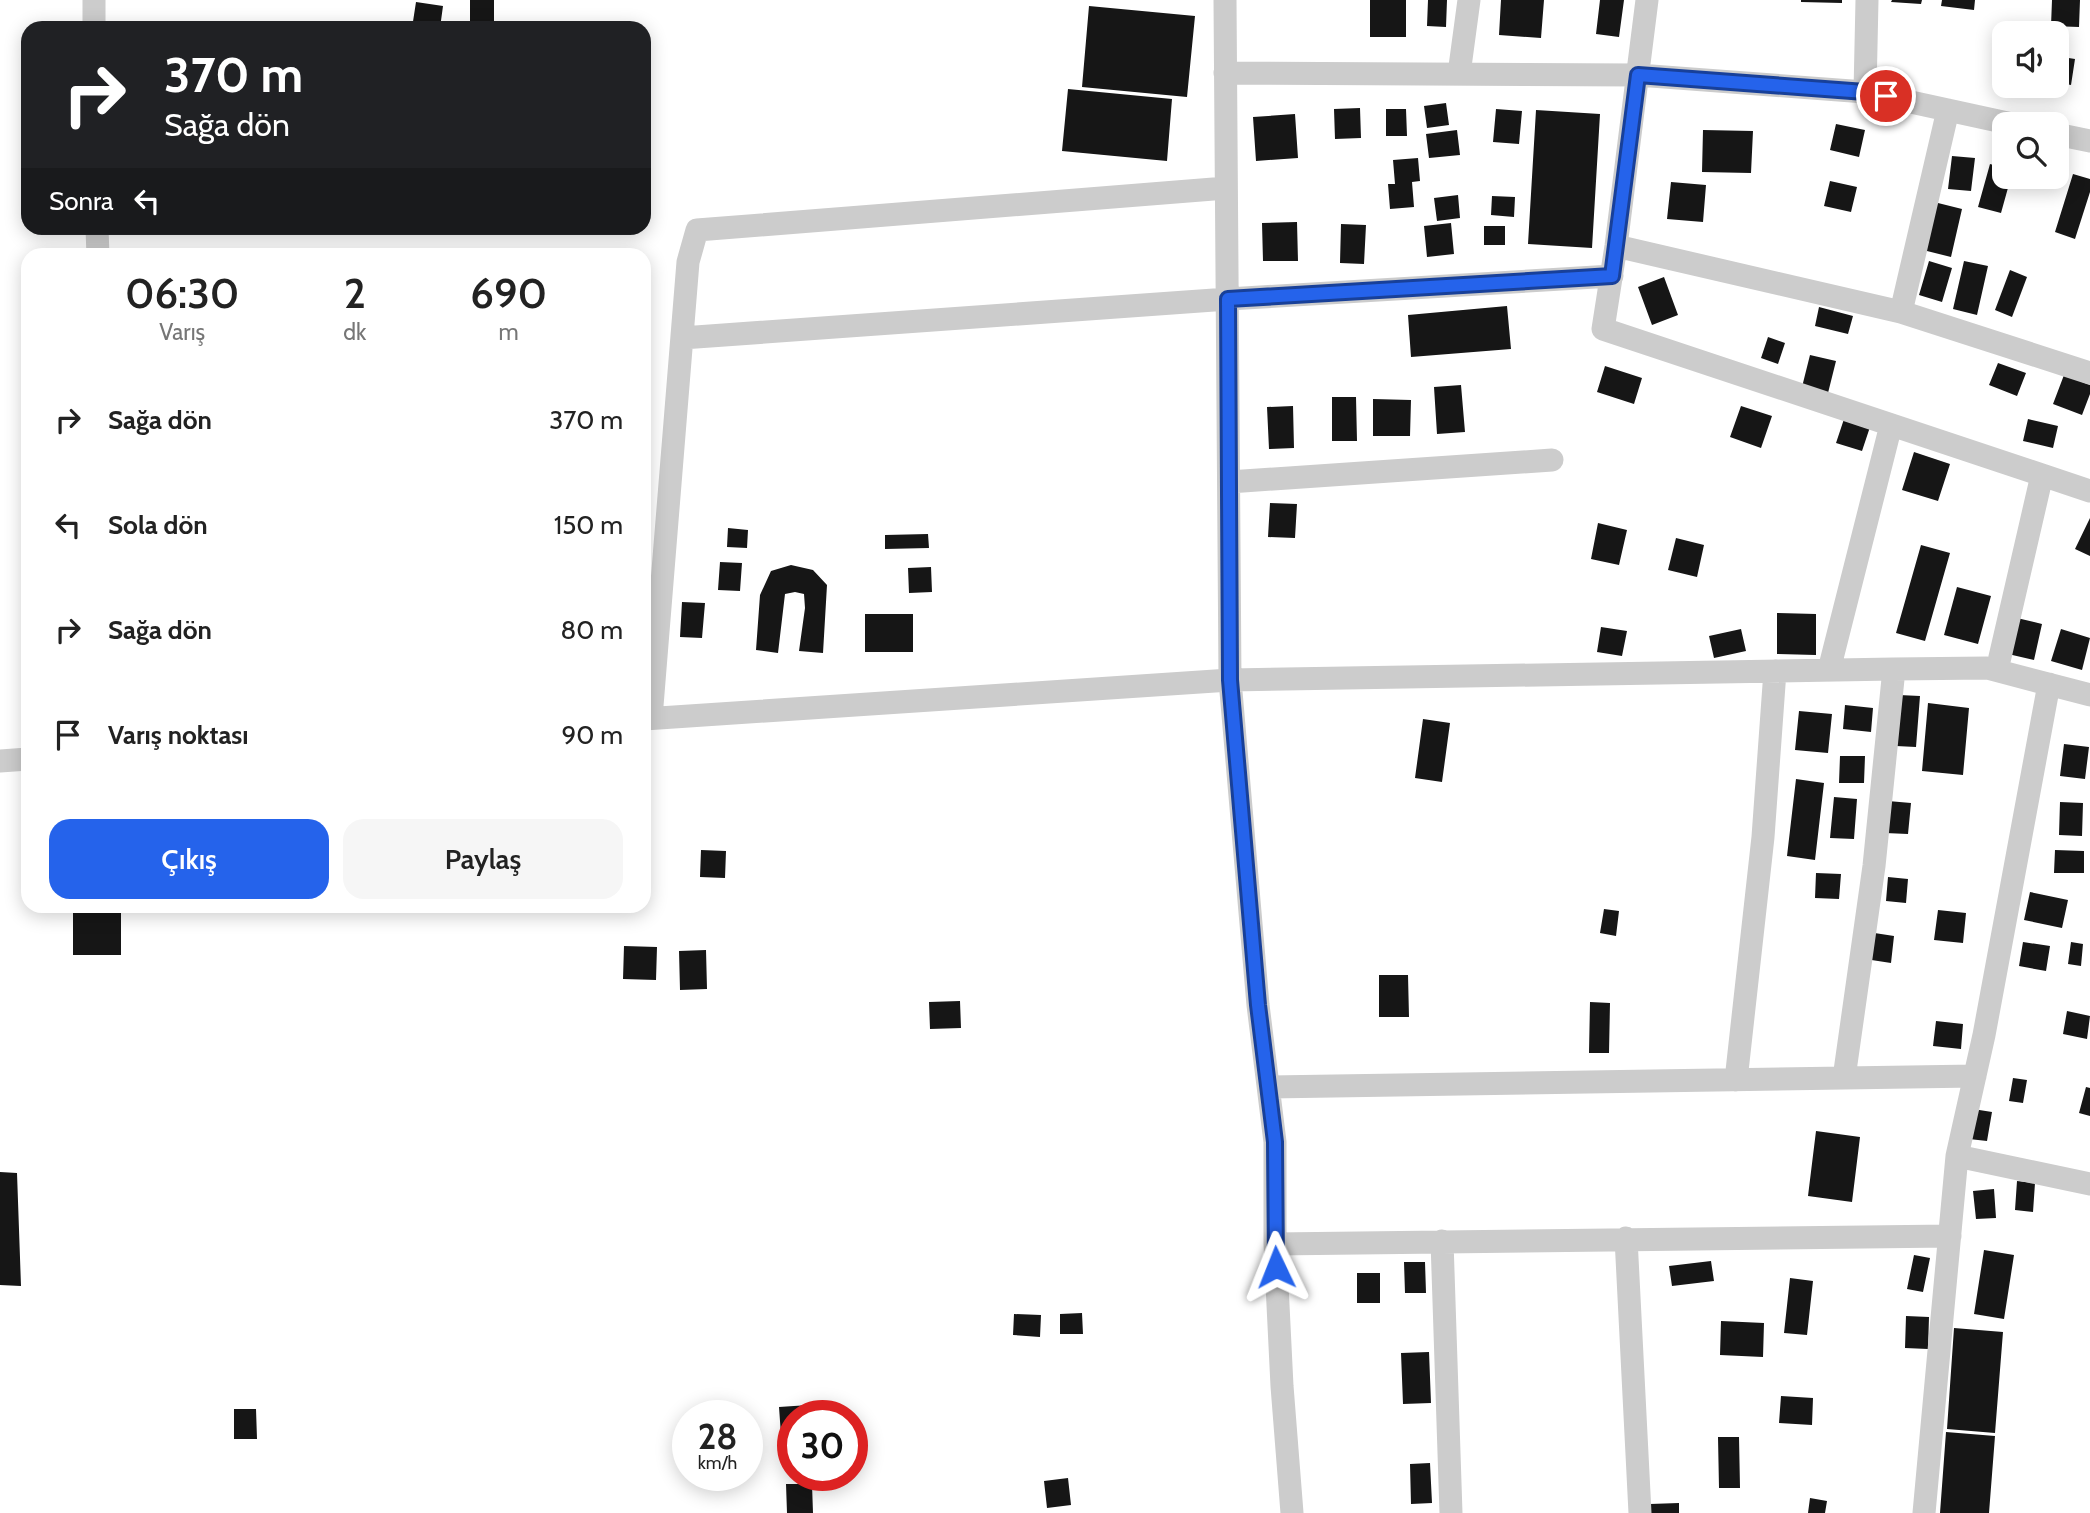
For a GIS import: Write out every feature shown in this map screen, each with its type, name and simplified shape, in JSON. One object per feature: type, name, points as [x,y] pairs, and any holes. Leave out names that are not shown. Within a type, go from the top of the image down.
[{"type":"street","points":[[94,0],[94,21]]},
{"type":"street","points":[[1225,0],[1230,680],[1258,1005],[1275,1142],[1275,1244],[1292,1513]]},
{"type":"street","points":[[1459,74],[1468,0]]},
{"type":"street","points":[[1647,0],[1603,329],[2090,491]]},
{"type":"street","points":[[1865,92],[1867,0]]},
{"type":"street","points":[[1225,73],[1638,75],[1865,92],[1992,120]]},
{"type":"street","points":[[1901,312],[1948,110]]},
{"type":"street","points":[[2069,137],[2090,141]]},
{"type":"street","points":[[651,675],[688,262],[697,230],[1226,188]]},
{"type":"street","points":[[1616,246],[1901,312],[2090,373]]},
{"type":"street","points":[[682,338],[1228,299],[1612,276]]},
{"type":"street","points":[[1829,670],[1891,425]]},
{"type":"street","points":[[1229,482],[1552,460]]},
{"type":"street","points":[[1997,670],[2042,475]]},
{"type":"street","points":[[651,719],[1230,680],[1829,670],[1987,668],[2090,695]]},
{"type":"street","points":[[1844,1078],[1874,866],[1894,669]]},
{"type":"street","points":[[1736,1080],[1763,837],[1775,671]]},
{"type":"street","points":[[1924,1513],[1957,1156],[1975,1076],[2049,684]]},
{"type":"street","points":[[0,761],[21,760]]},
{"type":"street","points":[[1269,1087],[1975,1076]]},
{"type":"street","points":[[1957,1156],[2090,1184]]},
{"type":"street","points":[[1275,1244],[1950,1236]]},
{"type":"street","points":[[1626,1238],[1640,1513]]},
{"type":"street","points":[[1442,1241],[1451,1513]]},
{"type":"building","points":[[470,0],[494,0],[494,21],[470,21]]},
{"type":"building","points":[[1370,0],[1406,0],[1406,37],[1370,37]]},
{"type":"building","points":[[1428,0],[1447,0],[1446,27],[1427,26]]},
{"type":"building","points":[[1501,0],[1544,0],[1541,38],[1499,35]]},
{"type":"building","points":[[1600,0],[1624,0],[1619,37],[1596,34]]},
{"type":"building","points":[[1842,0],[1842,3],[1801,2]]},
{"type":"building","points":[[1922,0],[1921,4],[1891,2]]},
{"type":"building","points":[[1942,0],[1975,0],[1974,10],[1941,6]]},
{"type":"building","points":[[2052,0],[2080,0],[2079,27],[2069,27],[2069,21],[2051,21]]},
{"type":"building","points":[[416,2],[443,6],[441,21],[413,21]]},
{"type":"building","points":[[1089,6],[1195,16],[1187,97],[1082,87]]},
{"type":"building","points":[[2069,58],[2075,59],[2069,85]]},
{"type":"building","points":[[1068,89],[1172,99],[1167,161],[1062,151]]},
{"type":"building","points":[[1446,103],[1449,125],[1427,128],[1424,106]]},
{"type":"building","points":[[1360,108],[1361,138],[1335,139],[1334,109]]},
{"type":"building","points":[[1386,109],[1406,109],[1407,136],[1386,136]]},
{"type":"building","points":[[1496,109],[1522,111],[1519,144],[1493,142]]},
{"type":"building","points":[[1536,110],[1600,114],[1592,248],[1528,244]]},
{"type":"building","points":[[1295,114],[1298,158],[1256,161],[1253,117]]},
{"type":"building","points":[[1836,124],[1865,130],[1859,157],[1830,150]]},
{"type":"building","points":[[1457,130],[1460,155],[1429,158],[1426,134]]},
{"type":"building","points":[[1703,130],[1753,131],[1751,173],[1702,172]]},
{"type":"building","points":[[1952,156],[1975,158],[1971,191],[1948,189]]},
{"type":"building","points":[[1418,158],[1420,181],[1412,182],[1414,207],[1390,209],[1388,184],[1395,184],[1393,160]]},
{"type":"building","points":[[1992,165],[1992,189],[2008,189],[2001,213],[1978,207]]},
{"type":"building","points":[[2073,174],[2090,179],[2090,192],[2075,239],[2055,232]]},
{"type":"building","points":[[1830,181],[1857,187],[1851,212],[1824,206]]},
{"type":"building","points":[[1671,182],[1706,185],[1703,222],[1667,219]]},
{"type":"building","points":[[1458,195],[1460,218],[1437,221],[1434,198]]},
{"type":"building","points":[[1492,196],[1515,197],[1514,217],[1491,215]]},
{"type":"building","points":[[1934,202],[1962,209],[1951,257],[1923,250]]},
{"type":"building","points":[[1297,222],[1298,261],[1263,261],[1262,223]]},
{"type":"building","points":[[1451,223],[1454,254],[1427,257],[1424,226]]},
{"type":"building","points":[[1341,224],[1366,225],[1364,264],[1340,263]]},
{"type":"building","points":[[1484,226],[1505,226],[1505,245],[1484,245]]},
{"type":"building","points":[[1929,261],[1952,268],[1942,302],[1919,295]]},
{"type":"building","points":[[1964,261],[1988,266],[1977,315],[1953,309]]},
{"type":"building","points":[[2010,270],[2027,277],[2012,317],[1995,310]]},
{"type":"building","points":[[1664,277],[1678,315],[1652,325],[1638,287]]},
{"type":"building","points":[[1507,306],[1511,349],[1411,357],[1408,315]]},
{"type":"building","points":[[1819,307],[1853,316],[1848,334],[1815,326]]},
{"type":"building","points":[[1768,337],[1785,343],[1778,364],[1761,358]]},
{"type":"building","points":[[1810,355],[1836,361],[1828,393],[1802,387]]},
{"type":"building","points":[[1998,363],[2026,373],[2017,396],[1989,385]]},
{"type":"building","points":[[1605,366],[1642,378],[1634,404],[1597,392]]},
{"type":"building","points":[[2064,375],[2090,385],[2090,394],[2082,415],[2053,404]]},
{"type":"building","points":[[1461,385],[1465,432],[1437,434],[1434,387]]},
{"type":"building","points":[[1332,397],[1356,397],[1357,441],[1332,441]]},
{"type":"building","points":[[1373,399],[1411,400],[1410,436],[1373,436]]},
{"type":"building","points":[[1293,406],[1294,448],[1269,449],[1267,407]]},
{"type":"building","points":[[1741,406],[1772,416],[1761,448],[1730,437]]},
{"type":"building","points":[[1844,419],[1870,427],[1862,451],[1836,443]]},
{"type":"building","points":[[2028,419],[2058,426],[2053,448],[2023,441]]},
{"type":"building","points":[[1914,452],[1950,464],[1938,501],[1902,490]]},
{"type":"building","points":[[1270,503],[1297,504],[1295,538],[1268,537]]},
{"type":"building","points":[[2090,518],[2090,556],[2075,549]]},
{"type":"building","points":[[1598,523],[1627,530],[1619,565],[1591,559]]},
{"type":"building","points":[[728,528],[748,530],[747,548],[727,547]]},
{"type":"building","points":[[928,534],[929,548],[885,549],[885,535]]},
{"type":"building","points":[[1676,538],[1704,545],[1697,577],[1668,570]]},
{"type":"building","points":[[1921,545],[1950,553],[1925,641],[1896,633]]},
{"type":"building","points":[[720,562],[742,563],[740,591],[718,590]]},
{"type":"building","points":[[791,565],[813,570],[827,585],[823,653],[799,651],[805,608],[804,594],[795,592],[785,594],[778,653],[756,650],[760,595],[771,571]]},
{"type":"building","points":[[931,567],[932,592],[909,593],[908,568]]},
{"type":"building","points":[[1957,587],[1991,596],[1978,644],[1944,635]]},
{"type":"building","points":[[682,602],[705,603],[702,638],[680,637]]},
{"type":"building","points":[[1777,613],[1816,614],[1816,655],[1777,654]]},
{"type":"building","points":[[865,614],[913,614],[913,652],[865,652]]},
{"type":"building","points":[[2017,618],[2042,624],[2034,660],[2008,654]]},
{"type":"building","points":[[1601,627],[1627,631],[1622,656],[1597,652]]},
{"type":"building","points":[[1741,629],[1746,651],[1714,658],[1709,636]]},
{"type":"building","points":[[2061,629],[2090,638],[2082,670],[2051,661]]},
{"type":"building","points":[[1899,695],[1920,696],[1916,747],[1896,746]]},
{"type":"building","points":[[1928,703],[1969,708],[1963,775],[1922,771]]},
{"type":"building","points":[[1845,705],[1873,708],[1871,732],[1843,729]]},
{"type":"building","points":[[1799,711],[1832,714],[1828,753],[1795,750]]},
{"type":"building","points":[[1423,719],[1450,723],[1442,782],[1415,778]]},
{"type":"building","points":[[2064,744],[2089,747],[2085,779],[2060,776]]},
{"type":"building","points":[[1840,756],[1865,756],[1864,783],[1839,783]]},
{"type":"building","points":[[1796,779],[1824,783],[1815,860],[1787,856]]},
{"type":"building","points":[[1834,797],[1857,799],[1854,839],[1830,838]]},
{"type":"building","points":[[1888,801],[1911,803],[1908,834],[1885,833]]},
{"type":"building","points":[[2060,802],[2083,803],[2082,836],[2059,835]]},
{"type":"building","points":[[701,850],[726,851],[725,878],[700,877]]},
{"type":"building","points":[[2055,850],[2084,851],[2084,873],[2054,873]]},
{"type":"building","points":[[1816,873],[1841,874],[1839,899],[1815,898]]},
{"type":"building","points":[[1888,877],[1908,879],[1906,903],[1886,901]]},
{"type":"building","points":[[2030,892],[2068,900],[2062,928],[2024,920]]},
{"type":"building","points":[[1604,909],[1619,911],[1616,936],[1600,933]]},
{"type":"building","points":[[1938,910],[1966,913],[1963,943],[1934,940]]},
{"type":"building","points":[[73,913],[121,913],[121,955],[73,955]]},
{"type":"building","points":[[1868,932],[1894,936],[1891,963],[1865,959]]},
{"type":"building","points":[[2023,942],[2050,946],[2046,971],[2019,966]]},
{"type":"building","points":[[2071,942],[2083,944],[2081,966],[2068,964]]},
{"type":"building","points":[[624,946],[657,947],[656,980],[623,979]]},
{"type":"building","points":[[706,950],[707,989],[680,990],[679,951]]},
{"type":"building","points":[[1379,975],[1408,975],[1409,1017],[1379,1017]]},
{"type":"building","points":[[960,1001],[961,1028],[930,1029],[929,1002]]},
{"type":"building","points":[[1590,1002],[1610,1003],[1609,1053],[1589,1053]]},
{"type":"building","points":[[2067,1011],[2090,1016],[2087,1039],[2063,1034]]},
{"type":"building","points":[[1936,1021],[1963,1024],[1961,1049],[1933,1046]]},
{"type":"building","points":[[2013,1078],[2027,1080],[2023,1103],[2009,1101]]},
{"type":"building","points":[[2086,1087],[2090,1088],[2090,1116],[2079,1113]]},
{"type":"building","points":[[1973,1109],[1992,1112],[1987,1141],[1969,1139]]},
{"type":"building","points":[[1816,1131],[1860,1137],[1852,1202],[1808,1196]]},
{"type":"building","points":[[0,1172],[17,1173],[21,1286],[0,1285]]},
{"type":"building","points":[[2017,1181],[2035,1183],[2033,1212],[2015,1210]]},
{"type":"building","points":[[1994,1189],[1996,1218],[1976,1219],[1973,1191]]},
{"type":"building","points":[[1984,1250],[2014,1255],[2004,1319],[1974,1314]]},
{"type":"building","points":[[1914,1255],[1930,1258],[1923,1292],[1907,1289]]},
{"type":"building","points":[[1711,1261],[1714,1281],[1672,1286],[1669,1266]]},
{"type":"building","points":[[1404,1262],[1425,1262],[1426,1293],[1405,1293]]},
{"type":"building","points":[[1357,1273],[1380,1273],[1380,1303],[1357,1303]]},
{"type":"building","points":[[1790,1278],[1813,1281],[1807,1335],[1784,1333]]},
{"type":"building","points":[[1082,1313],[1083,1334],[1060,1334],[1060,1314]]},
{"type":"building","points":[[1014,1314],[1041,1315],[1040,1337],[1013,1335]]},
{"type":"building","points":[[1906,1316],[1929,1317],[1928,1349],[1905,1348]]},
{"type":"building","points":[[1721,1321],[1764,1323],[1763,1357],[1720,1355]]},
{"type":"building","points":[[1954,1328],[2003,1332],[1995,1433],[1947,1429]]},
{"type":"building","points":[[1429,1352],[1431,1403],[1403,1404],[1401,1353]]},
{"type":"building","points":[[1781,1396],[1813,1398],[1812,1425],[1779,1423]]},
{"type":"building","points":[[234,1409],[256,1409],[257,1439],[234,1439]]},
{"type":"building","points":[[1946,1432],[1995,1436],[1989,1513],[1940,1513]]},
{"type":"building","points":[[1718,1437],[1739,1437],[1740,1488],[1719,1488]]},
{"type":"building","points":[[1430,1463],[1432,1503],[1411,1504],[1410,1464]]},
{"type":"building","points":[[1068,1478],[1071,1505],[1047,1508],[1044,1481]]},
{"type":"building","points":[[786,1491],[812,1491],[813,1513],[787,1513]]},
{"type":"building","points":[[1810,1498],[1827,1501],[1825,1513],[1808,1513]]},
{"type":"building","points":[[1679,1503],[1679,1513],[1651,1513],[1650,1504]]},
{"type":"route","points":[[1276,1267],[1275,1142],[1258,1005],[1230,680],[1228,299],[1612,276],[1638,75],[1865,92],[1886,96]]}]
